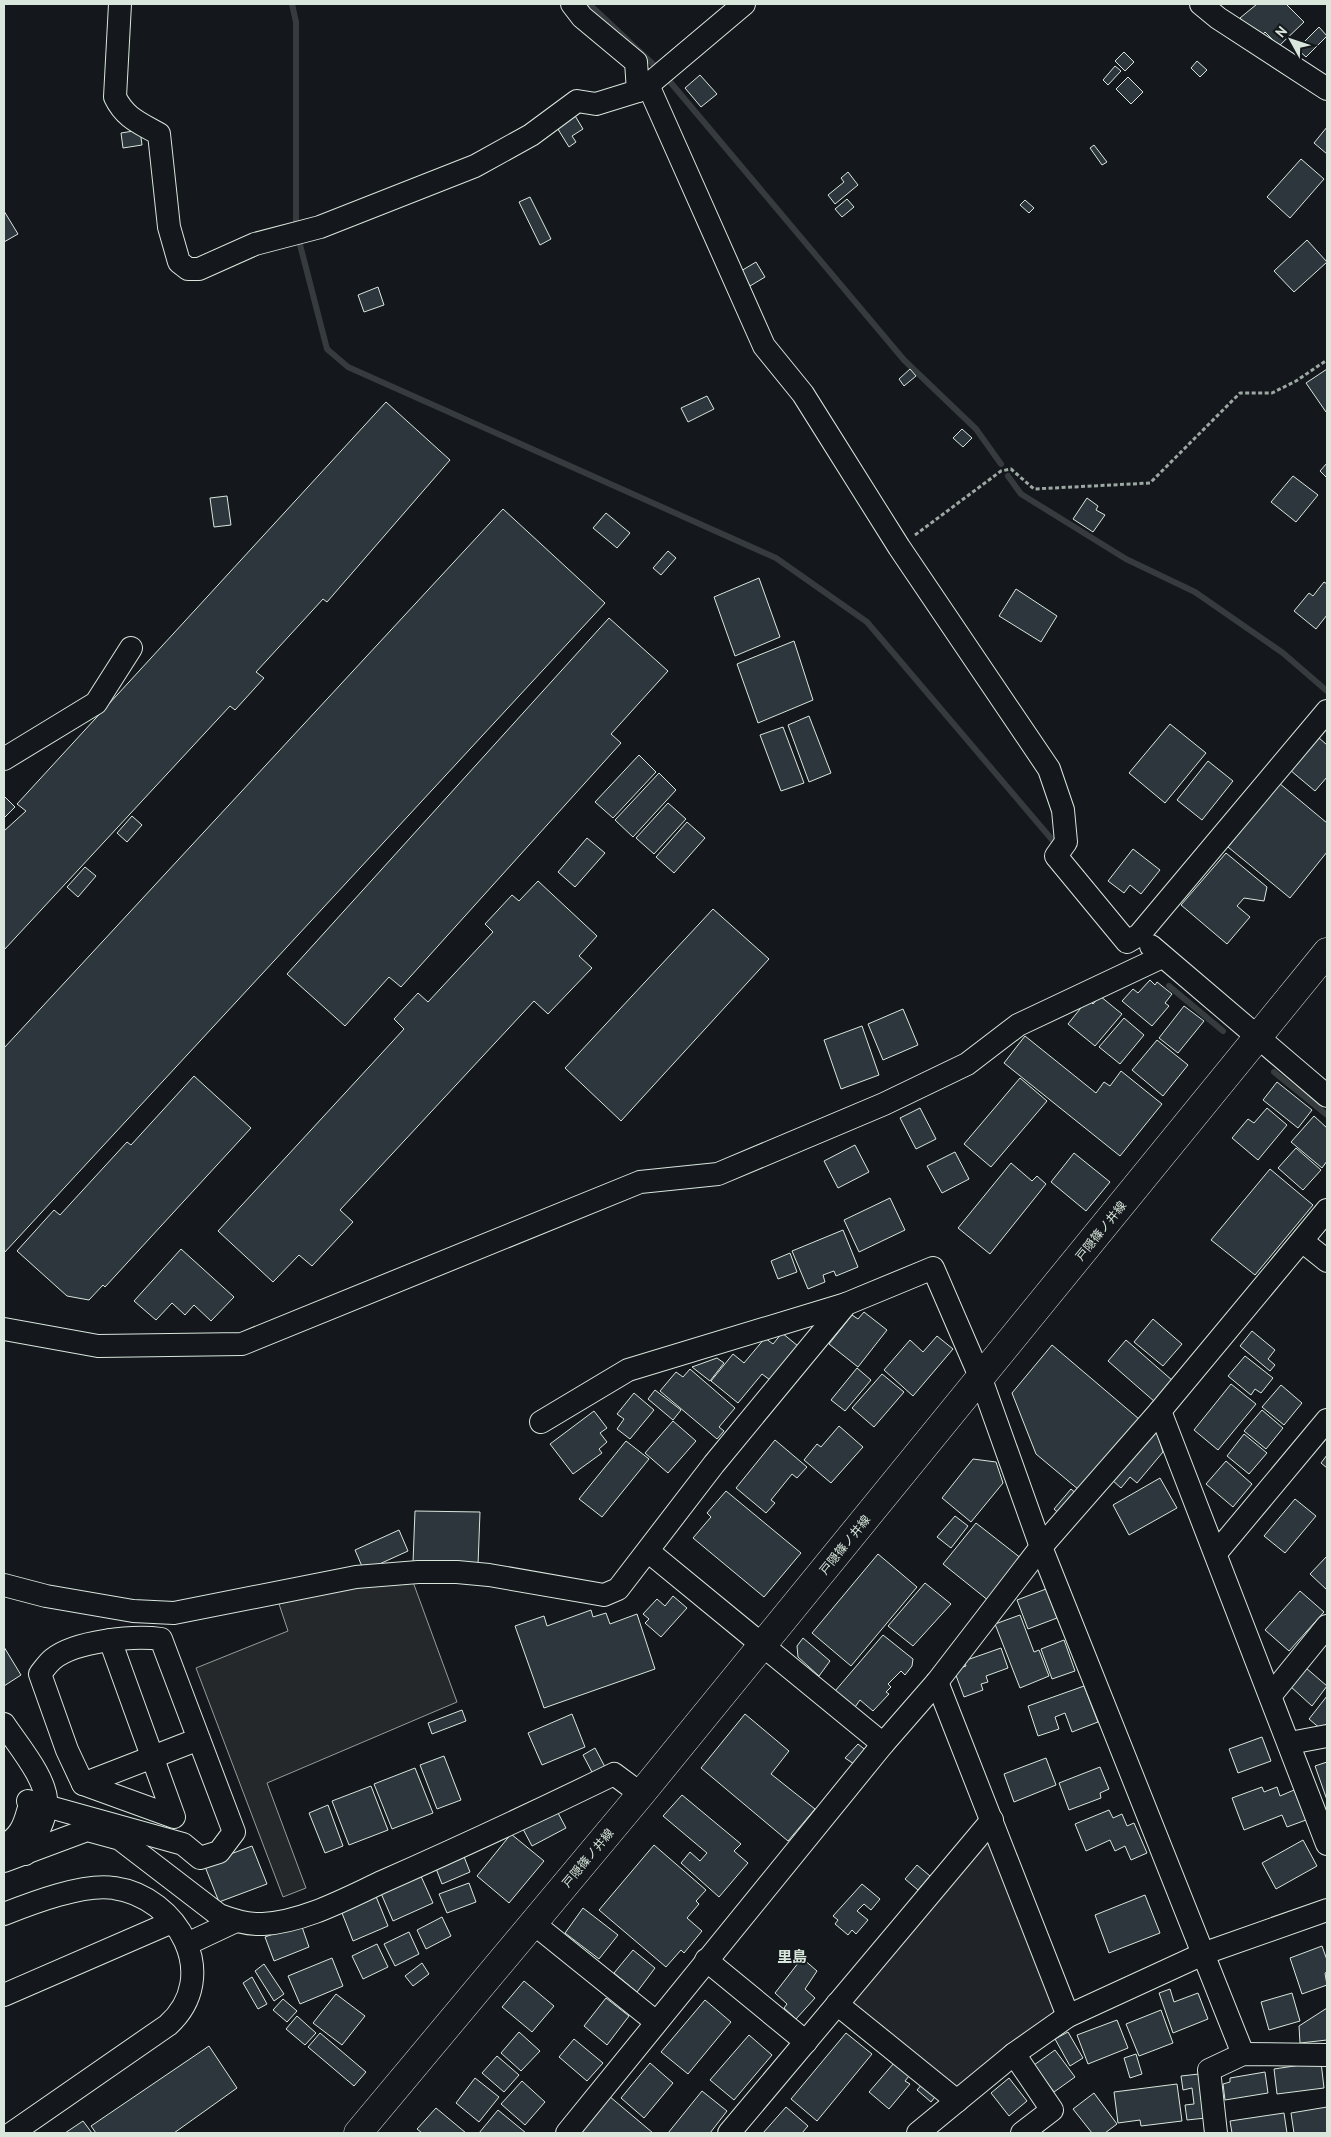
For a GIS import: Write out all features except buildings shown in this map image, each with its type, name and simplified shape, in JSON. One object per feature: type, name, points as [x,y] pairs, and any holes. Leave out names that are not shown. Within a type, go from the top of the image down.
[{"type":"main road","name":"戸隠篠ノ井線","points":[[358,2133],[641,1794],[1327,952]]},
{"type":"street","points":[[120,4],[115,97],[122,111],[133,121],[159,134],[169,227],[179,262],[188,268],[199,269],[255,244],[320,227],[475,166],[531,135],[577,101],[596,104],[643,88],[744,4]]},
{"type":"street","points":[[572,4],[582,16],[636,62],[643,88],[764,346],[803,394],[899,547],[1050,769],[1063,810],[1066,842],[1056,856],[1128,942],[1139,935],[1327,711]]},
{"type":"street","points":[[1201,4],[1218,18],[1327,89]]},
{"type":"street","points":[[4,758],[96,703],[131,648]]},
{"type":"street","points":[[1139,935],[1162,957],[1327,1096]]},
{"type":"street","points":[[4,1330],[98,1346],[242,1344],[640,1182],[718,1174],[876,1108],[967,1064],[1018,1025],[1162,957]]},
{"type":"street","points":[[568,2133],[706,1960],[883,1744],[937,1682],[1041,1547],[1160,1411],[1327,1210]]},
{"type":"street","points":[[1302,1241],[1327,1261]]},
{"type":"street","points":[[541,1422],[628,1370],[846,1304],[933,1268],[981,1379],[1041,1547],[1205,1953],[1243,2054]]},
{"type":"street","points":[[4,1585],[46,1596],[133,1611],[174,1613],[356,1577],[418,1572],[457,1572],[489,1575],[604,1595],[618,1589],[649,1552],[714,1464],[846,1304]]},
{"type":"street","points":[[1160,1411],[1290,1743],[1327,1844]]},
{"type":"street","points":[[1216,1553],[1327,1420]]},
{"type":"street","points":[[649,1552],[883,1744]]},
{"type":"street","points":[[1271,1694],[1327,1626]]},
{"type":"street","points":[[4,1845],[13,1840],[22,1830],[28,1812],[39,1809],[183,1844],[200,1858],[219,1852],[234,1832],[161,1639],[140,1636],[88,1643],[54,1658],[40,1674],[67,1750],[83,1784],[174,1817]]},
{"type":"street","points":[[110,1640],[183,1844]]},
{"type":"street","points":[[937,1682],[1068,2016]]},
{"type":"street","points":[[4,1724],[43,1784],[38,1832],[25,1854]]},
{"type":"street","points":[[1290,1743],[1327,1736]]},
{"type":"street","points":[[83,1784],[199,1739]]},
{"type":"street","points":[[4,1749],[26,1783],[39,1809]]},
{"type":"street","points":[[4,1861],[87,1830],[120,1840],[219,1915],[236,1921],[262,1924],[293,1919],[341,1901],[614,1774],[641,1794]]},
{"type":"street","points":[[729,2133],[992,1820]]},
{"type":"street","points":[[4,1914],[82,1889],[102,1887],[122,1889],[140,1896],[157,1907],[172,1922],[187,1944],[193,1963],[193,1983],[187,2002],[175,2018],[12,2133]]},
{"type":"street","points":[[918,2133],[1014,2054],[1068,2016],[1205,1953],[1327,1910]]},
{"type":"street","points":[[187,1944],[236,1921]]},
{"type":"street","points":[[4,1995],[172,1922]]},
{"type":"street","points":[[533,1924],[656,2022]]},
{"type":"street","points":[[706,1960],[806,2042]]},
{"type":"street","points":[[837,2004],[957,2101]]},
{"type":"street","points":[[1014,2054],[1052,2110],[1022,2133]]},
{"type":"street","points":[[1216,2133],[1209,2070],[1243,2054],[1327,2055]]},
{"type":"path","points":[[899,547],[1001,471],[1011,469],[1034,489],[1150,483],[1240,393],[1272,393],[1296,381],[1327,360]]},
{"type":"shaded area","points":[[413,1582],[457,1702],[267,1783],[306,1888],[283,1897],[196,1668],[288,1631],[279,1604],[355,1585]]},
{"type":"shaded area","points":[[986,1836],[1055,2009],[1051,2018],[952,2090],[848,2003]]},
{"type":"waterway","points":[[292,4],[296,22],[296,227]]},
{"type":"waterway","points":[[589,4],[655,66]]},
{"type":"waterway","points":[[666,77],[904,360],[976,429],[1001,464]]},
{"type":"waterway","points":[[298,237],[327,349],[348,367],[776,558],[867,622],[1054,842]]},
{"type":"waterway","points":[[1008,476],[1021,494],[1126,559],[1195,592],[1283,653],[1327,691]]},
{"type":"waterway","points":[[1169,986],[1223,1031]]},
{"type":"waterway","points":[[1274,1072],[1327,1115]]},
{"type":"district","name":"里島","points":[[792,1957]]}]
